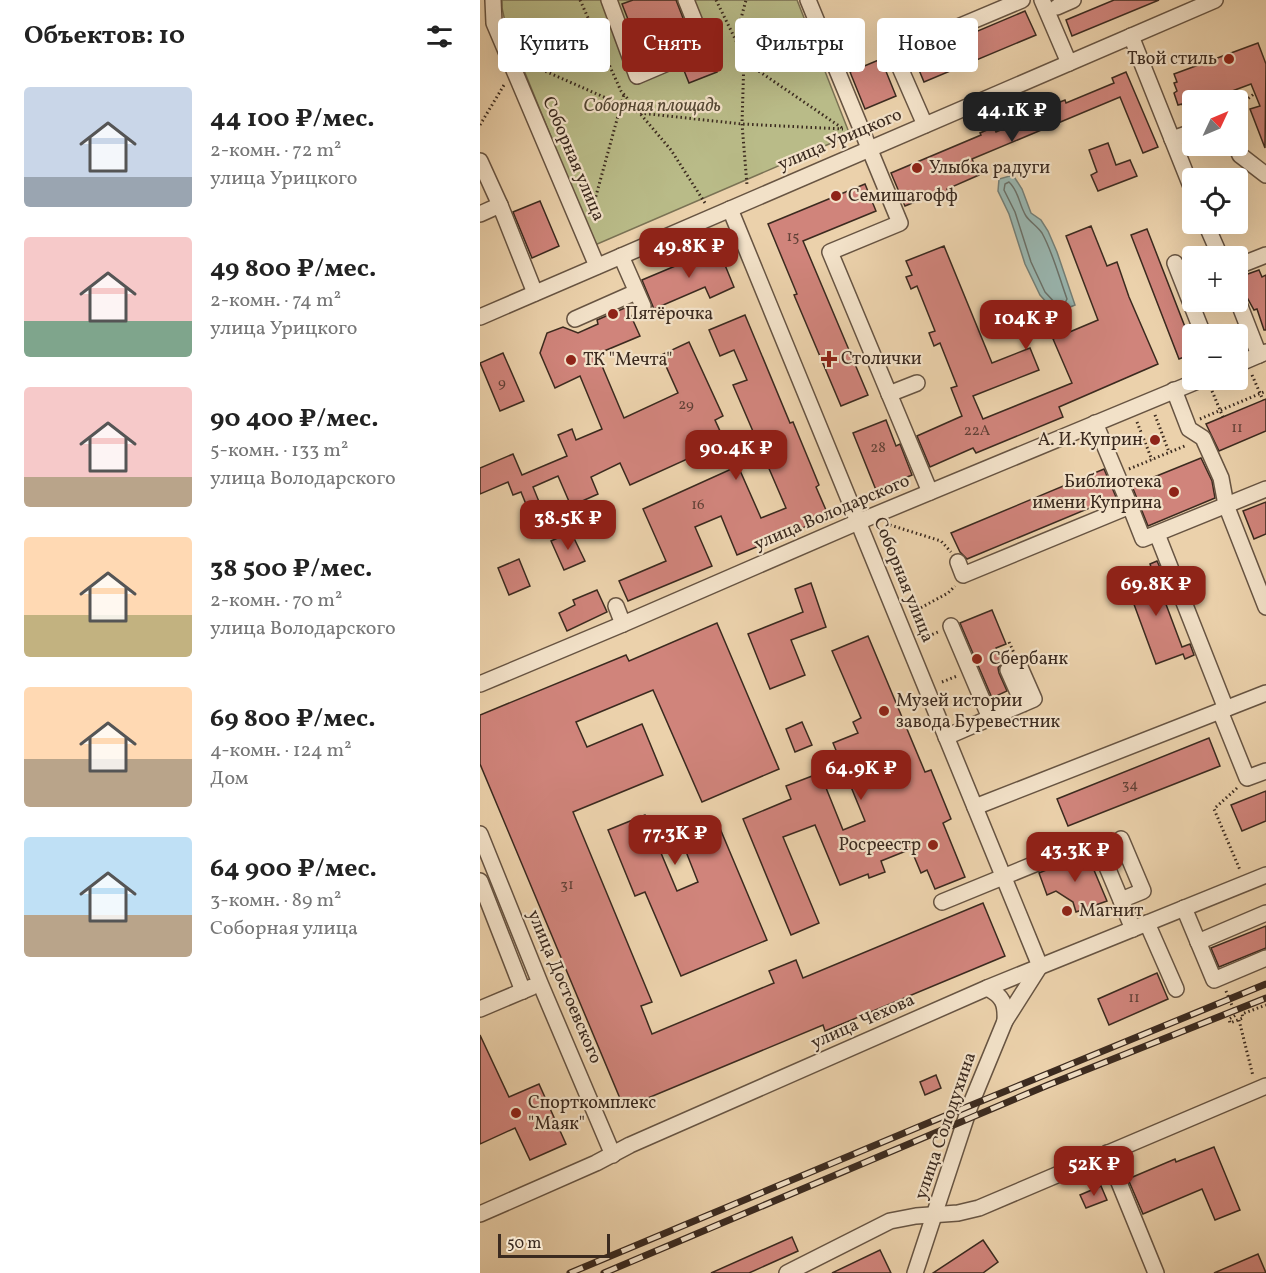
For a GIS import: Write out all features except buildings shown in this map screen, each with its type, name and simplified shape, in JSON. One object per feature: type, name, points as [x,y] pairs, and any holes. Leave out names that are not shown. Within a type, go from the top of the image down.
[{"type":"street","name":"Соборная улица","points":[[494,0],[483,27],[597,266]]},
{"type":"street","points":[[609,0],[637,76],[705,47],[686,0]]},
{"type":"street","points":[[808,0],[900,223],[830,252],[930,492]]},
{"type":"street","points":[[925,125],[894,54],[1022,0]]},
{"type":"street","points":[[1042,0],[1069,63]]},
{"type":"street","points":[[1057,7],[1073,0]]},
{"type":"street","name":"улица Урицкого","points":[[480,317],[1131,36],[1195,4],[1215,0]]},
{"type":"street","points":[[1131,36],[1184,168]]},
{"type":"street","points":[[1172,139],[1182,136]]},
{"type":"street","points":[[1241,156],[1266,176]]},
{"type":"street","points":[[480,161],[535,293]]},
{"type":"street","points":[[480,213],[500,205]]},
{"type":"street","name":"Соборная улица","points":[[730,209],[1040,966]]},
{"type":"street","points":[[1248,262],[1266,255]]},
{"type":"street","points":[[575,319],[639,299],[621,256]]},
{"type":"street","points":[[1175,263],[1199,324]]},
{"type":"street","points":[[1243,312],[1263,353],[1248,360]]},
{"type":"street","points":[[890,394],[917,383]]},
{"type":"street","name":"улица Володарского","points":[[480,684],[858,522],[1182,387]]},
{"type":"street","points":[[1174,390],[1189,429],[1203,438],[1221,478],[1226,505],[1266,604]]},
{"type":"street","points":[[1095,423],[1143,539],[1266,489]]},
{"type":"street","points":[[961,568],[1130,506]]},
{"type":"street","points":[[1157,534],[1247,778],[1266,771]]},
{"type":"street","points":[[616,606],[623,624]]},
{"type":"street","points":[[951,626],[990,718]]},
{"type":"street","points":[[975,807],[1266,693]]},
{"type":"street","points":[[946,736],[1023,704]]},
{"type":"street","name":"улица Достоевского","points":[[480,834],[613,1155]]},
{"type":"street","points":[[1121,838],[1143,891],[1121,900]]},
{"type":"street","points":[[942,902],[1086,843],[1102,855],[1121,900],[1140,926],[1176,989]]},
{"type":"street","name":"улица Чехова","points":[[480,1214],[987,988],[1266,875]]},
{"type":"street","points":[[480,881],[523,991]]},
{"type":"street","points":[[1184,908],[1214,980],[1266,958]]},
{"type":"street","points":[[1198,942],[1266,914]]},
{"type":"street","name":"улица Солодухина","points":[[915,1273],[970,1106],[1005,1021],[1040,966]]},
{"type":"street","points":[[480,1009],[540,983]]},
{"type":"street","points":[[987,988],[1003,999],[1006,1008],[1005,1021]]},
{"type":"street","points":[[787,1273],[890,1221],[916,1216],[958,1213],[979,1208],[1262,1088]]},
{"type":"street","points":[[1107,1153],[1156,1273]]},
{"type":"path","points":[[580,0],[624,94],[671,150],[705,203]]},
{"type":"path","points":[[716,0],[735,39]]},
{"type":"path","points":[[741,18],[746,0]]},
{"type":"path","points":[[546,72],[640,113],[742,124],[843,129],[760,72]]},
{"type":"path","points":[[744,72],[742,124],[747,185]]},
{"type":"path","points":[[480,125],[507,81]]},
{"type":"path","points":[[1248,99],[1255,93]]},
{"type":"path","points":[[589,222],[624,94]]},
{"type":"path","points":[[1252,375],[1263,400]]},
{"type":"path","points":[[1212,391],[1223,417]]},
{"type":"path","points":[[1187,424],[1266,391]]},
{"type":"path","points":[[1154,414],[1169,452]]},
{"type":"path","points":[[1137,422],[1152,460]]},
{"type":"path","points":[[1116,474],[1203,438]]},
{"type":"path","points":[[888,525],[940,541],[949,548],[961,568],[948,593],[913,612]]},
{"type":"path","points":[[1240,870],[1214,809],[1247,778]]},
{"type":"path","points":[[1220,977],[1224,986],[1215,989],[1217,993],[1226,990],[1236,1015],[1229,1019],[1230,1023],[1243,1018],[1242,1014],[1266,1005]]},
{"type":"path","points":[[1239,1020],[1262,1088]]},
{"type":"green space","name":"Соборная площадь","points":[[502,0],[797,0],[804,18],[735,18],[735,72],[825,72],[850,135],[595,245],[525,72],[610,72],[610,18],[504,18]]},
{"type":"water","points":[[1013,175],[1022,189],[1031,213],[1041,220],[1048,231],[1075,305],[1056,313],[1040,295],[1025,264],[1009,214],[998,191],[999,179]]},
{"type":"railway","points":[[570,1273],[1266,984]]},
{"type":"railway","points":[[604,1273],[1048,1085],[1266,998]]},
{"type":"place","name":"Твой стиль","points":[[1229,59]]},
{"type":"place","name":"Улыбка радуги","points":[[917,168]]},
{"type":"place","name":"Семишагофф","points":[[836,196]]},
{"type":"place","name":"Пятёрочка","points":[[613,314]]},
{"type":"place","name":"Столички","points":[[829,359]]},
{"type":"place","name":"ТК \"Мечта\"","points":[[571,360]]},
{"type":"place","name":"А. И. Куприн","points":[[1155,440]]},
{"type":"place","name":"Библиотека имени Куприна","points":[[1174,492]]},
{"type":"place","name":"Сбербанк","points":[[977,659]]},
{"type":"place","name":"Музей истории завода Буревестник","points":[[884,711]]},
{"type":"place","name":"Росреестр","points":[[933,845]]},
{"type":"place","name":"Магнит","points":[[1067,911]]},
{"type":"place","name":"Спорткомплекс \"Маяк\"","points":[[516,1113]]}]
